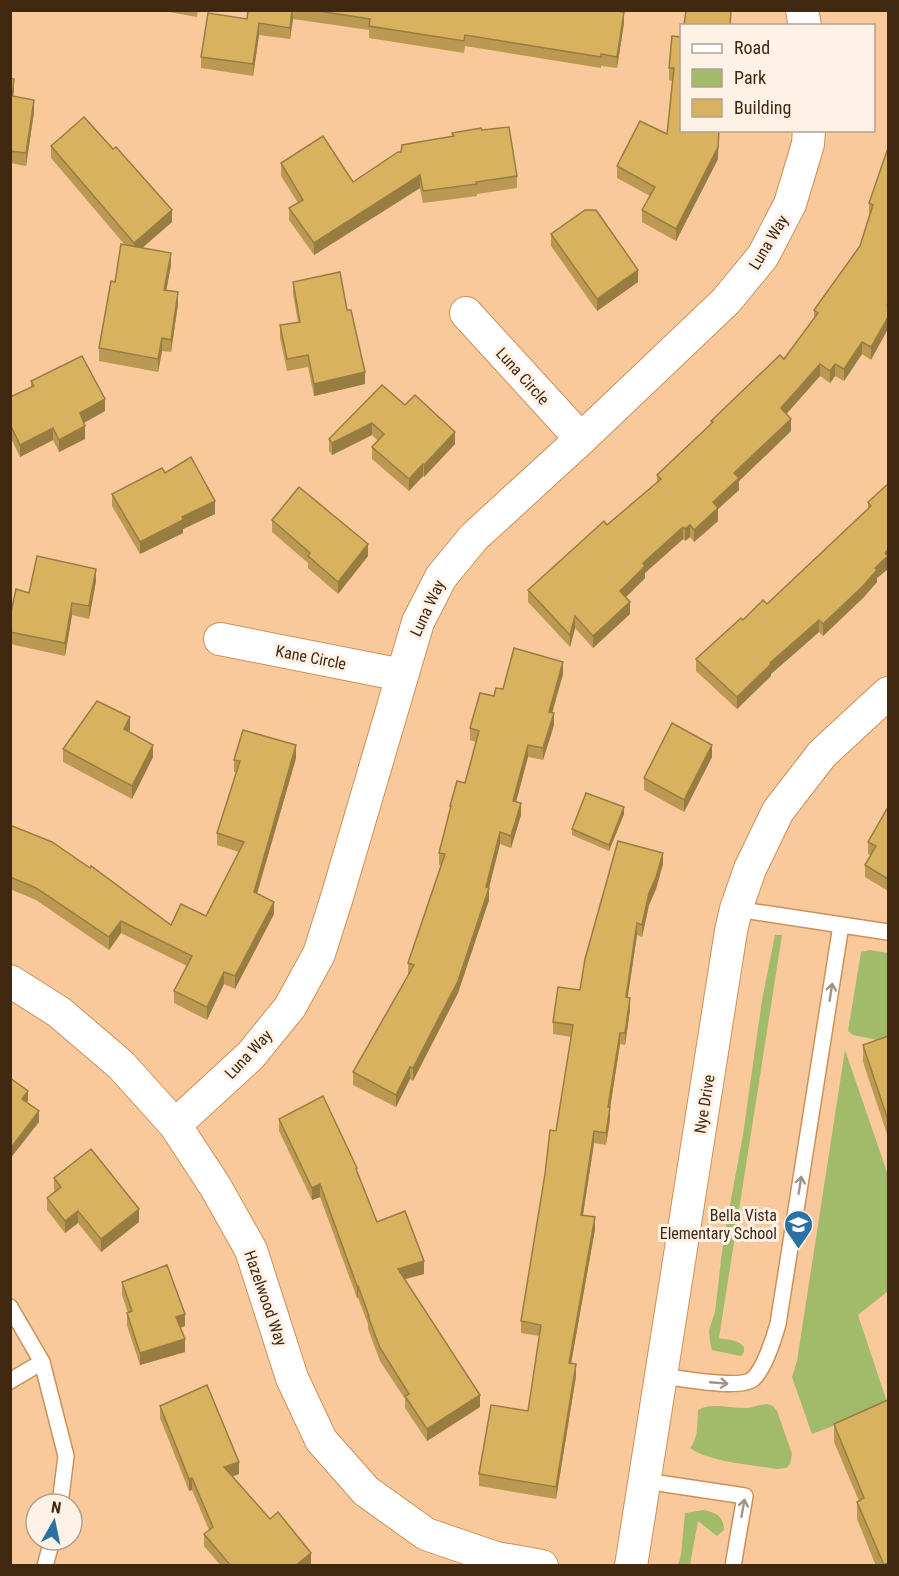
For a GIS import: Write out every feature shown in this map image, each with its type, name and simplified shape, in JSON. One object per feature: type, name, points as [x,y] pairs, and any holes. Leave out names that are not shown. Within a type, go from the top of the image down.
[{"type":"street","name":"Luna Way","points":[[175,1125],[251,1055],[290,1007],[319,954],[418,622],[441,577],[474,537],[726,301],[763,256],[790,204],[808,144],[809,132]]},
{"type":"street","name":"Luna Circle","points":[[466,313],[581,439]]},
{"type":"street","name":"Kane Circle","points":[[220,639],[402,675]]},
{"type":"street","name":"Nye Drive","points":[[632,1566],[736,909],[750,869],[778,811],[822,754],[888,693]]},
{"type":"street","name":"Hazelwood Way","points":[[10,981],[59,1012],[121,1065],[175,1125],[215,1185],[251,1250],[292,1378],[321,1440],[366,1491],[426,1534],[496,1558],[542,1566]]},
{"type":"lane","points":[[736,909],[888,932]]},
{"type":"lane","points":[[661,1376],[723,1383],[747,1383],[757,1374],[772,1344],[778,1324],[841,925]]},
{"type":"lane","points":[[10,1307],[42,1362],[66,1456],[62,1492]]},
{"type":"lane","points":[[10,1381],[42,1362]]},
{"type":"lane","points":[[645,1480],[745,1496],[733,1566]]},
{"type":"green space","points":[[775,935],[782,935],[719,1338],[742,1344],[744,1352],[741,1356],[712,1350],[709,1330],[715,1312],[723,1243],[743,1135],[762,1000]]},
{"type":"green space","points":[[870,950],[888,953],[888,1042],[853,1035],[848,1031],[861,952]]},
{"type":"green space","points":[[845,1050],[888,1175],[888,1291],[858,1315],[888,1405],[812,1434],[792,1377],[797,1361]]},
{"type":"green space","points":[[768,1404],[777,1411],[792,1454],[790,1464],[786,1468],[777,1469],[720,1460],[690,1448],[696,1434],[698,1410],[710,1406],[748,1408]]},
{"type":"green space","points":[[704,1510],[718,1516],[724,1530],[717,1536],[698,1521],[690,1565],[678,1565],[685,1513]]},
{"type":"building","points":[[248,10],[292,10],[290,28],[259,23],[253,64],[201,57],[208,13],[247,19]]},
{"type":"building","points":[[312,10],[611,10],[624,12],[617,57],[601,54],[601,57],[465,35],[464,41],[369,26],[370,19]]},
{"type":"building","points":[[686,10],[731,10],[730,24],[684,24]]},
{"type":"building","points":[[672,36],[680,37],[680,132],[719,132],[718,147],[676,229],[642,210],[655,187],[617,166],[640,121],[667,134],[674,68],[669,68]]},
{"type":"building","points":[[10,78],[14,79],[12,96],[34,100],[26,153],[10,151]]},
{"type":"building","points":[[84,117],[113,149],[116,147],[172,210],[134,243],[51,146]]},
{"type":"building","points":[[509,127],[517,176],[423,191],[420,175],[314,243],[289,208],[303,200],[281,163],[323,136],[353,182],[401,152],[402,145],[454,136],[452,133],[481,128],[482,130]]},
{"type":"building","points":[[888,148],[888,317],[871,347],[862,342],[844,369],[835,364],[830,371],[820,364],[781,408],[791,419],[734,473],[739,478],[713,502],[718,508],[694,530],[690,525],[685,529],[683,527],[643,563],[645,566],[620,591],[630,602],[593,636],[575,616],[570,635],[528,590],[604,521],[607,525],[661,479],[657,475],[713,422],[711,421],[780,355],[784,359],[818,313],[814,310],[860,246],[873,205],[869,203]]},
{"type":"building","points":[[585,210],[596,210],[638,270],[597,299],[551,234]]},
{"type":"building","points":[[121,244],[171,253],[164,290],[178,292],[171,340],[162,338],[158,359],[99,348],[111,281],[115,282]]},
{"type":"building","points":[[340,272],[347,310],[351,310],[365,372],[314,384],[308,355],[287,359],[280,325],[300,322],[293,282]]},
{"type":"building","points":[[82,356],[105,399],[80,413],[85,426],[59,440],[53,428],[20,445],[10,424],[10,397],[34,386],[31,381]]},
{"type":"building","points":[[382,385],[405,405],[415,395],[455,432],[409,479],[372,447],[384,434],[372,423],[332,443],[329,439]]},
{"type":"building","points":[[191,457],[215,501],[140,542],[112,494],[162,468],[165,473]]},
{"type":"building","points":[[888,484],[888,550],[885,553],[888,556],[875,568],[877,570],[863,586],[823,624],[819,620],[770,663],[737,697],[696,659],[763,600],[767,604],[871,506],[868,502]]},
{"type":"building","points":[[299,487],[368,544],[338,582],[308,556],[310,553],[272,520]]},
{"type":"building","points":[[37,556],[96,569],[89,606],[72,603],[65,643],[10,632],[10,617],[16,589],[29,593]]},
{"type":"building","points":[[514,648],[563,662],[549,712],[554,713],[543,748],[528,745],[513,801],[521,803],[511,836],[500,832],[486,887],[489,888],[458,981],[413,1068],[410,1067],[396,1095],[353,1072],[414,965],[408,963],[445,854],[439,853],[450,806],[457,781],[465,783],[479,731],[470,728],[480,693],[494,696],[496,688],[503,689]]},
{"type":"building","points":[[97,701],[130,717],[124,729],[153,745],[132,786],[63,749]]},
{"type":"building","points":[[672,723],[712,745],[684,800],[644,778]]},
{"type":"building","points":[[243,730],[296,745],[254,892],[274,902],[235,976],[224,972],[207,1007],[174,991],[192,956],[121,921],[109,937],[36,888],[10,877],[10,825],[52,842],[90,868],[91,866],[171,925],[181,904],[206,916],[244,842],[217,833],[240,761],[234,760]]},
{"type":"building","points":[[586,793],[624,807],[609,845],[572,829]]},
{"type":"building","points":[[888,807],[888,879],[865,865],[876,846],[868,842]]},
{"type":"building","points":[[618,841],[663,853],[649,893],[642,925],[637,923],[626,997],[630,998],[625,1033],[620,1033],[606,1133],[594,1131],[581,1215],[595,1217],[569,1363],[576,1364],[556,1487],[479,1474],[491,1405],[528,1411],[541,1325],[521,1321],[550,1130],[556,1131],[573,1025],[553,1022],[558,987],[580,990],[585,959]]},
{"type":"building","points":[[888,1036],[888,1120],[863,1045]]},
{"type":"building","points":[[10,1078],[28,1091],[22,1099],[39,1111],[10,1149]]},
{"type":"building","points":[[323,1096],[357,1168],[377,1222],[405,1211],[424,1261],[398,1269],[480,1395],[427,1429],[405,1396],[409,1394],[380,1348],[320,1184],[312,1188],[279,1119]]},
{"type":"building","points":[[91,1149],[139,1209],[101,1239],[78,1211],[65,1221],[47,1198],[61,1187],[54,1178]]},
{"type":"building","points":[[167,1265],[185,1314],[176,1317],[185,1339],[140,1353],[127,1313],[132,1311],[122,1282]]},
{"type":"building","points":[[207,1385],[239,1462],[224,1467],[270,1519],[278,1512],[311,1553],[295,1566],[231,1566],[204,1534],[213,1527],[192,1478],[189,1479],[160,1406]]},
{"type":"building","points":[[888,1400],[888,1563],[884,1565],[857,1502],[864,1498],[834,1424]]},
{"type":"place","name":"Bella Vista Elementary School","points":[[798,1250]]}]
